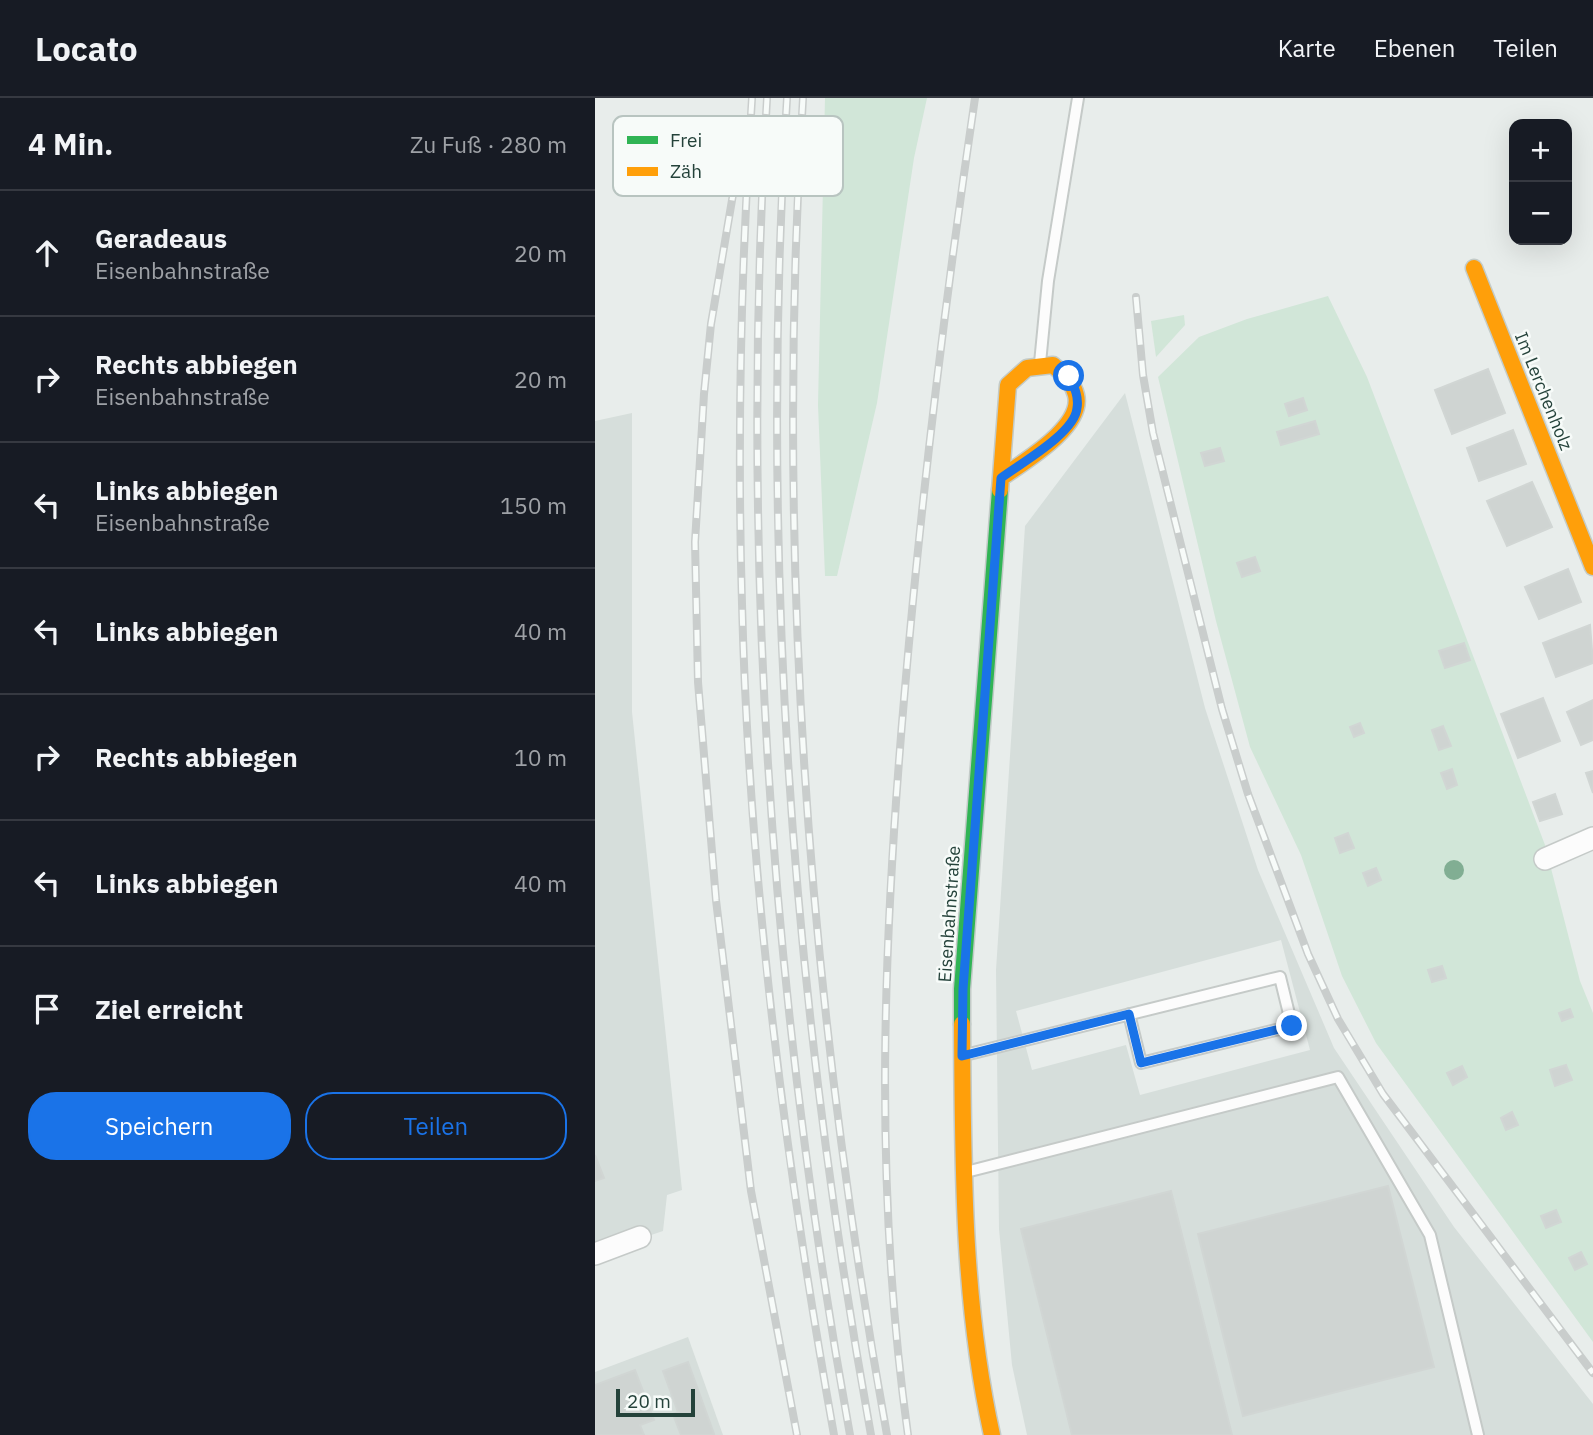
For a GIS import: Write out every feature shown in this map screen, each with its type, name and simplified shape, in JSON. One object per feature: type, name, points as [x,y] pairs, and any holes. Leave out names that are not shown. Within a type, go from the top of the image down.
[{"type":"street","name":"Im Lerchenholz","points":[[1474,268],[1593,567]]},
{"type":"street","points":[[1001,478],[1063,433],[1077,411],[1077,395],[1069,376],[1053,365],[1040,366]]},
{"type":"street","name":"Eisenbahnstraße","points":[[992,1435],[978,1373],[963,1173],[963,989],[1008,385],[1027,368],[1040,366]]},
{"type":"street","points":[[1545,859],[1593,838]]},
{"type":"street","points":[[595,1254],[640,1237]]},
{"type":"lane","points":[[1040,366],[1048,281],[1078,98]]},
{"type":"lane","points":[[962,1056],[1129,1014],[1280,977],[1292,1026],[1141,1063],[1129,1014]]},
{"type":"lane","points":[[963,1173],[1338,1077],[1430,1235],[1478,1435]]},
{"type":"shaded area","points":[[1125,393],[1205,708],[1258,870],[1334,1048],[1454,1227],[1593,1404],[1593,1435],[1027,1435],[1012,1365],[999,1229],[996,970],[1025,526]],"holes":[[[1281,940],[1310,1050],[1140,1095],[1126,1045],[1032,1070],[1016,1011]]]},
{"type":"shaded area","points":[[632,413],[632,712],[682,1190],[667,1195],[663,1231],[595,1254],[595,421]]},
{"type":"shaded area","points":[[688,1337],[723,1435],[595,1435],[595,1372]]},
{"type":"green space","points":[[825,98],[927,98],[914,158],[877,403],[837,576],[825,576],[818,405],[823,196],[843,196],[843,116],[825,116]]},
{"type":"green space","points":[[1328,296],[1367,377],[1545,845],[1580,981],[1593,1013],[1593,1342],[1376,1043],[1342,976],[1301,855],[1250,747],[1216,621],[1158,377],[1199,337],[1247,319]]},
{"type":"green space","points":[[1184,315],[1185,325],[1156,357],[1151,321]]},
{"type":"building","points":[[1488,369],[1505,413],[1452,434],[1435,390]]},
{"type":"building","points":[[1303,398],[1307,410],[1289,416],[1285,404]]},
{"type":"building","points":[[1315,421],[1319,434],[1281,445],[1277,432]]},
{"type":"building","points":[[1513,430],[1526,464],[1479,481],[1467,448]]},
{"type":"building","points":[[1220,448],[1224,461],[1205,466],[1201,453]]},
{"type":"building","points":[[1532,482],[1552,527],[1507,546],[1487,501]]},
{"type":"building","points":[[1255,557],[1260,571],[1242,577],[1237,563]]},
{"type":"building","points":[[1568,569],[1581,602],[1539,619],[1525,587]]},
{"type":"building","points":[[1590,625],[1593,663],[1556,677],[1543,643]]},
{"type":"building","points":[[1464,643],[1470,660],[1445,668],[1439,651]]},
{"type":"building","points":[[1543,698],[1560,741],[1518,758],[1501,714]]},
{"type":"building","points":[[1593,700],[1593,740],[1581,745],[1567,712]]},
{"type":"building","points":[[1360,723],[1364,733],[1354,737],[1350,727]]},
{"type":"building","points":[[1443,726],[1451,746],[1439,750],[1432,730]]},
{"type":"building","points":[[1452,769],[1457,785],[1447,789],[1441,773]]},
{"type":"building","points":[[1593,771],[1593,793],[1586,773]]},
{"type":"building","points":[[1555,794],[1562,814],[1540,821],[1533,802]]},
{"type":"building","points":[[1348,833],[1354,848],[1340,853],[1335,838]]},
{"type":"building","points":[[1376,868],[1381,880],[1368,886],[1363,873]]},
{"type":"building","points":[[1442,966],[1446,978],[1432,982],[1428,970]]},
{"type":"building","points":[[1570,1009],[1573,1017],[1562,1021],[1559,1013]]},
{"type":"building","points":[[1566,1065],[1572,1080],[1555,1086],[1550,1070]]},
{"type":"building","points":[[1462,1066],[1467,1077],[1453,1085],[1447,1073]]},
{"type":"building","points":[[1512,1112],[1518,1125],[1506,1130],[1501,1118]]},
{"type":"building","points":[[595,1155],[604,1178],[595,1181]]},
{"type":"building","points":[[1388,1186],[1434,1367],[1243,1416],[1198,1234]]},
{"type":"building","points":[[1171,1191],[1232,1435],[1072,1435],[1021,1229]]},
{"type":"building","points":[[1556,1210],[1561,1222],[1546,1228],[1541,1216]]},
{"type":"building","points":[[1581,1252],[1587,1264],[1575,1270],[1569,1258]]},
{"type":"building","points":[[688,1362],[714,1434],[681,1435],[673,1414],[678,1412],[663,1371]]},
{"type":"building","points":[[635,1370],[654,1420],[640,1425],[644,1435],[595,1435],[595,1385]]},
{"type":"railway","points":[[751,116],[752,98]]},
{"type":"railway","points":[[766,116],[767,98]]},
{"type":"railway","points":[[786,116],[787,98]]},
{"type":"railway","points":[[802,116],[803,98]]},
{"type":"railway","points":[[908,1435],[897,1341],[886,1154],[885,1062],[891,876],[905,688],[927,466],[975,98]]},
{"type":"railway","points":[[733,196],[711,324],[704,394],[695,542],[698,682],[716,900],[751,1191],[797,1435]]},
{"type":"railway","points":[[747,196],[740,414],[741,541],[752,813],[785,1125],[834,1435]]},
{"type":"railway","points":[[763,196],[757,434],[760,601],[768,769],[781,936],[799,1103],[822,1269],[850,1435]]},
{"type":"railway","points":[[782,196],[777,434],[780,602],[789,769],[802,936],[820,1103],[843,1269],[871,1435]]},
{"type":"railway","points":[[798,196],[793,434],[796,601],[805,769],[818,936],[836,1103],[859,1269],[887,1435]]},
{"type":"railway","points":[[1136,297],[1143,375],[1153,433],[1222,709],[1248,794],[1308,954],[1338,1019],[1383,1094],[1593,1373]]},
{"type":"traffic: fast","points":[[962,1024],[962,989],[1000,490]]},
{"type":"traffic: slow","points":[[1474,268],[1593,567]]},
{"type":"traffic: slow","points":[[1000,490],[1008,385],[1027,368],[1053,365],[1075,390],[1076,407],[1071,419],[1062,431],[1037,453],[1001,478]]},
{"type":"traffic: slow","points":[[962,1024],[966,1230],[975,1333],[992,1435]]},
{"type":"route","points":[[1069,376],[1077,395],[1077,411],[1063,433],[1001,478],[963,989],[962,1056],[1129,1014],[1141,1063],[1292,1026]]}]
